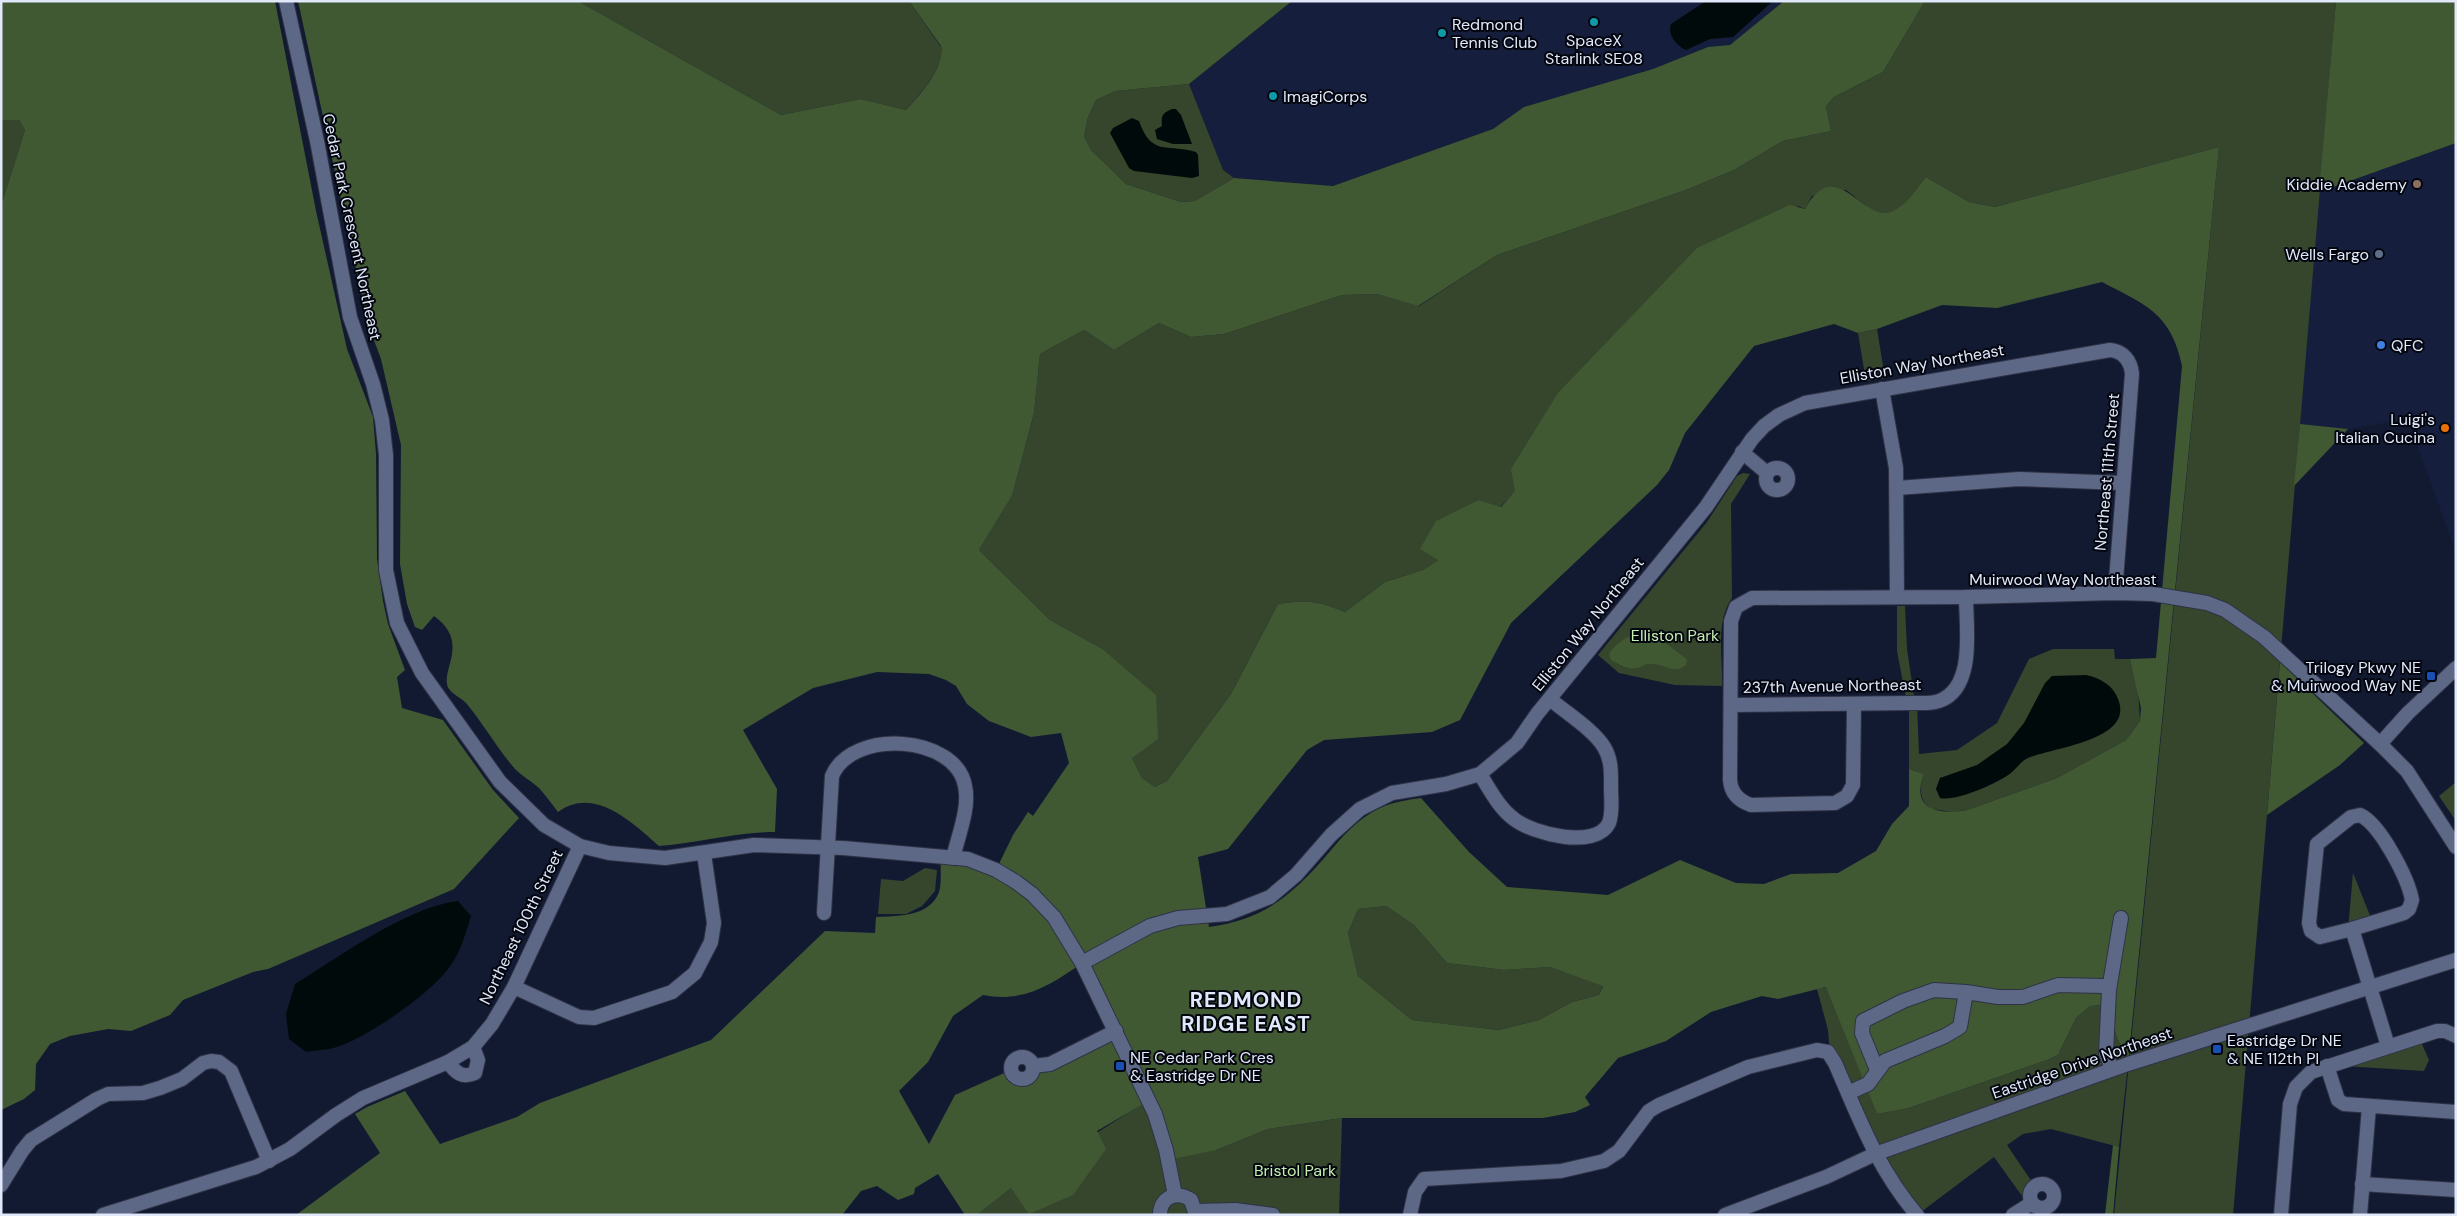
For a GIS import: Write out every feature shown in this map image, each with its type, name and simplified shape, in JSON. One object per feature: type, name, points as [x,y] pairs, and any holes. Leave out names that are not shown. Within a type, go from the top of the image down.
[{"type":"street","name":"Cedar Park Crescent Northeast","points":[[286,1],[317,140],[350,317],[373,384],[382,420],[386,455],[386,570],[397,623],[422,673],[500,782],[536,818],[580,846],[631,857],[665,858],[704,854],[754,845],[827,847],[968,859],[996,870],[1032,894],[1054,917],[1082,963],[1155,1114],[1166,1150],[1175,1195]]},
{"type":"street","name":"Elliston Way Northeast","points":[[1082,963],[1150,926],[1164,921],[1227,914],[1256,904],[1270,897],[1296,875],[1331,835],[1360,809],[1392,793],[1446,784],[1480,774],[1517,743],[1550,699],[1706,507],[1742,452],[1764,426],[1796,407],[1816,400],[2110,350],[2125,356]]},
{"type":"street","name":"Northeast 111th Street","points":[[2115,593],[2122,483],[2132,374],[2130,363],[2125,356]]},
{"type":"street","points":[[1882,389],[1894,447],[1897,488],[1897,597]]},
{"type":"street","points":[[1742,452],[1767,473]]},
{"type":"street","points":[[1897,488],[2019,479],[2122,483]]},
{"type":"street","name":"Muirwood Way Northeast","points":[[1731,705],[1732,617],[1739,604],[1752,598],[1966,597],[2115,593],[2153,594],[2187,598],[2225,610],[2269,641],[2407,771],[2456,847]]},
{"type":"street","name":"237th Avenue Northeast","points":[[1731,705],[1939,701],[1945,698],[1960,683],[1966,667],[1966,597]]},
{"type":"street","points":[[2380,744],[2408,713],[2456,668]]},
{"type":"street","points":[[1480,774],[1505,811],[1531,829],[1550,835],[1590,836],[1605,829],[1611,812],[1611,769],[1608,755],[1600,742],[1550,699]]},
{"type":"street","points":[[1731,705],[1730,785],[1739,800],[1750,805],[1835,803],[1847,796],[1852,790],[1853,780],[1854,704]]},
{"type":"street","points":[[824,913],[832,776],[838,765],[856,750],[871,745],[908,745],[929,750],[955,765],[963,777],[966,802],[953,858]]},
{"type":"street","points":[[2360,815],[2368,820],[2391,851],[2412,900],[2409,910],[2404,913],[2352,929],[2320,937],[2311,931],[2309,923],[2317,844],[2351,817],[2360,815]]},
{"type":"street","name":"Northeast 100th Street","points":[[103,1215],[240,1174],[269,1161],[290,1149],[336,1115],[363,1098],[448,1062],[473,1047],[492,1024],[514,988],[580,846]]},
{"type":"street","points":[[514,988],[579,1017],[594,1018],[672,992],[695,973],[712,942],[714,923],[704,854]]},
{"type":"street","points":[[2112,1069],[2106,1052],[2109,990],[2121,918]]},
{"type":"street","points":[[2352,929],[2388,1046]]},
{"type":"street","name":"Eastridge Drive Northeast","points":[[1725,1215],[1826,1177],[1875,1154],[2112,1069],[2456,960]]},
{"type":"street","points":[[1877,1070],[1862,1033],[1863,1021],[1904,1001],[1934,990],[2023,997],[2058,985],[2104,986],[2109,990]]},
{"type":"street","points":[[1848,1093],[1868,1084],[1885,1061],[1945,1036],[1960,1027],[1966,992]]},
{"type":"street","points":[[1032,1066],[1050,1064],[1116,1031]]},
{"type":"street","points":[[2281,1215],[2290,1104],[2296,1087],[2306,1076],[2327,1066],[2437,1031],[2445,1031],[2456,1036]]},
{"type":"street","points":[[448,1062],[460,1075],[468,1076],[475,1073],[478,1060],[473,1047]]},
{"type":"street","points":[[1410,1215],[1414,1192],[1424,1179],[1561,1171],[1604,1161],[1619,1151],[1649,1112],[1659,1105],[1768,1060],[1817,1050],[1828,1052],[1835,1063],[1875,1154],[1897,1191],[1917,1215]]},
{"type":"street","points":[[1,1185],[22,1151],[32,1140],[88,1104],[108,1094],[143,1093],[160,1088],[182,1079],[203,1062],[219,1062],[231,1071],[269,1161]]},
{"type":"street","points":[[2327,1066],[2338,1100],[2344,1104],[2456,1112]]},
{"type":"street","points":[[2360,1215],[2369,1107]]},
{"type":"street","points":[[2362,1184],[2456,1190]]},
{"type":"street","points":[[1160,1215],[1164,1201],[1175,1195],[1181,1195],[1191,1200],[1196,1213],[1235,1210],[1273,1215]]},
{"type":"street","points":[[2014,1215],[2032,1203]]},
{"type":"shaded area","points":[[1292,1],[1784,1],[1730,45],[1708,47],[1653,69],[1524,107],[1493,129],[1333,186],[1234,178],[1223,170],[1189,84]]},
{"type":"shaded area","points":[[1706,1],[1773,1],[1733,37],[1710,39],[1686,50],[1674,40],[1670,32],[1671,24]]},
{"type":"shaded area","points":[[1172,109],[1176,109],[1181,115],[1192,144],[1173,144],[1157,139],[1155,130],[1162,126],[1164,114]]},
{"type":"shaded area","points":[[1132,118],[1139,121],[1149,140],[1155,144],[1161,147],[1196,152],[1198,155],[1199,176],[1192,178],[1134,171],[1129,168],[1110,133],[1113,128]]},
{"type":"shaded area","points":[[2456,143],[2456,553],[2408,419],[2348,429],[2300,424],[2319,192]]},
{"type":"shaded area","points":[[2086,675],[2105,683],[2116,694],[2120,713],[2115,724],[2104,733],[2089,740],[2028,758],[1997,782],[1956,797],[1940,798],[1936,789],[1940,778],[1977,765],[2007,744],[2024,723],[2045,683],[2052,676]]},
{"type":"shaded area","points":[[458,901],[471,916],[455,960],[442,976],[416,1000],[368,1032],[336,1047],[306,1052],[289,1039],[286,1014],[295,984],[352,947],[396,923],[438,905]]},
{"type":"green space","points":[[1,1],[275,1],[316,211],[347,349],[373,417],[376,454],[377,559],[388,624],[405,670],[397,677],[402,708],[443,720],[493,790],[519,818],[454,889],[268,969],[253,972],[183,1000],[170,1015],[131,1031],[108,1029],[70,1036],[50,1044],[36,1064],[35,1090],[24,1099],[1,1110],[1,206],[25,130],[19,120],[1,120]]},
{"type":"green space","points":[[298,1],[578,1],[781,115],[861,99],[906,110],[930,81],[939,63],[941,54],[941,46],[909,1],[1292,1],[1189,84],[1115,91],[1096,100],[1088,117],[1084,136],[1091,150],[1126,184],[1181,202],[1195,201],[1234,178],[1333,186],[1493,129],[1524,107],[1653,69],[1708,47],[1730,45],[1784,1],[1925,1],[1883,72],[1834,97],[1826,106],[1831,131],[1783,141],[1734,170],[1686,190],[1497,255],[1418,306],[1377,294],[1342,295],[1224,334],[1191,337],[1159,323],[1114,350],[1084,330],[1040,354],[1034,413],[1012,496],[979,550],[1050,620],[1101,648],[1156,695],[1158,739],[1132,758],[1142,778],[1155,787],[1167,781],[1231,694],[1278,604],[1312,602],[1328,605],[1345,612],[1385,582],[1423,570],[1438,560],[1420,549],[1436,521],[1479,500],[1501,507],[1515,491],[1511,469],[1558,393],[1697,248],[1790,205],[1805,209],[1816,193],[1827,187],[1838,188],[1880,212],[1890,212],[1906,202],[1926,177],[1969,202],[1995,207],[2219,147],[2128,1064],[2104,1005],[2090,1006],[2076,1018],[2058,1055],[1909,1108],[1877,1114],[1826,987],[1778,999],[1762,996],[1711,1012],[1666,1041],[1618,1058],[1585,1097],[1590,1105],[1575,1112],[1543,1118],[1342,1118],[1268,1129],[1216,1150],[1168,1160],[1148,1101],[1097,1131],[1106,1149],[1073,1195],[1029,1214],[1011,1188],[977,1215],[965,1215],[938,1174],[915,1188],[914,1194],[898,1200],[877,1186],[861,1191],[842,1215],[296,1215],[380,1153],[355,1114],[367,1107],[405,1091],[440,1144],[517,1117],[540,1103],[711,1040],[825,931],[875,933],[876,917],[912,914],[928,906],[935,900],[939,892],[941,856],[996,870],[1013,835],[1028,812],[1033,816],[1069,763],[1061,733],[1031,737],[989,721],[967,704],[956,686],[929,674],[877,672],[813,688],[743,730],[777,789],[775,832],[760,832],[659,846],[625,818],[599,805],[585,803],[572,805],[558,812],[539,788],[515,769],[467,704],[449,689],[447,674],[453,646],[451,636],[445,626],[434,616],[422,630],[415,627],[407,604],[400,564],[401,445],[381,359],[368,324]],"holes":[[[2102,282],[2132,297],[2163,322],[2171,334],[2182,366],[2156,658],[2130,659],[2141,708],[2140,721],[2126,740],[2057,778],[1967,810],[1946,812],[1937,810],[1924,803],[1921,796],[1924,774],[1909,769],[1909,806],[1892,824],[1876,851],[1838,873],[1791,874],[1764,884],[1736,883],[1680,860],[1608,895],[1507,887],[1469,852],[1421,798],[1390,804],[1372,812],[1357,823],[1301,883],[1275,904],[1245,919],[1209,927],[1198,857],[1228,849],[1307,750],[1324,740],[1432,732],[1460,720],[1511,623],[1657,485],[1669,470],[1685,433],[1754,346],[1834,324],[1858,333],[1877,329],[1942,305],[1997,308]],[[1386,906],[1414,925],[1447,963],[1504,970],[1550,967],[1603,986],[1599,995],[1572,1002],[1539,1020],[1499,1030],[1412,1020],[1358,976],[1348,933],[1358,909]],[[1082,963],[1116,1032],[1033,1070],[1026,1078],[1018,1078],[1011,1070],[955,1095],[929,1144],[899,1091],[928,1062],[953,1016],[983,995],[997,997],[1024,994],[1048,985]]]},
{"type":"green space","points":[[578,1],[909,1],[941,47],[941,55],[939,64],[930,81],[906,110],[861,99],[781,115]]},
{"type":"green space","points":[[1925,1],[2336,1],[2233,1215],[2114,1215],[2219,147],[1995,207],[1969,202],[1926,177],[1905,203],[1891,212],[1875,211],[1846,190],[1812,196],[1805,209],[1798,206],[1500,507],[1479,500],[1438,560],[1423,570],[1385,582],[1345,612],[1328,605],[1312,602],[1278,604],[1231,694],[1167,781],[1155,787],[1142,778],[1132,758],[1101,648],[1050,620],[979,550],[1012,496],[1034,413],[1040,354],[1084,330],[1114,350],[1159,323],[1191,337],[1224,334],[1342,295],[1377,294],[1419,306],[1497,255],[1686,190],[1734,170],[1783,141],[1831,131],[1826,106],[1834,97],[1883,72]]},
{"type":"green space","points":[[2336,1],[2456,1],[2456,143],[2319,192]]},
{"type":"green space","points":[[1189,84],[1223,170],[1234,178],[1195,201],[1181,202],[1126,184],[1091,150],[1084,136],[1088,117],[1096,100],[1115,91]]},
{"type":"green space","points":[[1,120],[19,120],[25,130],[1,206]]},
{"type":"green space","points":[[1877,329],[1885,378],[1866,381],[1858,333]]},
{"type":"green space","points":[[2300,424],[2348,429],[2294,486]]},
{"type":"green space","name":"Elliston Park","points":[[1743,473],[1750,474],[1731,504],[1732,598],[1723,618],[1721,641],[1722,686],[1675,685],[1619,673],[1598,655],[1707,522],[1737,476]]},
{"type":"green space","points":[[1897,606],[1905,606],[1907,649],[1915,703],[1917,703],[1919,754],[1957,750],[1997,723],[2029,659],[2053,649],[2114,649],[2115,659],[2130,659],[2138,688],[2140,721],[2126,740],[2057,778],[1967,810],[1952,812],[1932,809],[1922,798],[1921,794],[1924,774],[1909,769],[1909,703],[1907,703],[1897,651]]},
{"type":"green space","points":[[1641,633],[1653,636],[1669,646],[1687,660],[1686,665],[1678,669],[1657,664],[1630,668],[1611,660],[1609,654],[1619,643]]},
{"type":"green space","points":[[2280,662],[2364,743],[2340,765],[2267,815]]},
{"type":"green space","points":[[2456,782],[2456,821],[2439,796]]},
{"type":"green space","points":[[925,868],[937,870],[935,891],[922,906],[906,914],[878,914],[881,879],[903,881]]},
{"type":"green space","points":[[2353,873],[2373,923],[2348,930]]},
{"type":"green space","points":[[1386,906],[1414,925],[1447,963],[1504,970],[1550,967],[1603,985],[1599,995],[1572,1002],[1539,1020],[1499,1030],[1412,1020],[1358,976],[1348,933],[1358,909]]},
{"type":"green space","points":[[1827,987],[1877,1114],[1909,1108],[2058,1055],[2076,1018],[2090,1006],[2104,1005],[2128,1064],[2119,1147],[2051,1129],[2023,1134],[2007,1145],[2032,1182],[2022,1196],[1994,1157],[1917,1215],[1830,1055],[1828,1030],[1817,989]]},
{"type":"green space","points":[[2421,1042],[2429,1060],[2424,1071],[2343,1066]]},
{"type":"green space","name":"Bristol Park","points":[[1148,1100],[1216,1150],[1268,1129],[1342,1118],[1339,1215],[977,1215],[1011,1188]]},
{"type":"green space","points":[[2113,1145],[2119,1147],[2113,1215],[2105,1215]]},
{"type":"place","name":"SpaceX Starlink SE08","points":[[1594,22]]},
{"type":"place","name":"Redmond Tennis Club","points":[[1442,33]]},
{"type":"place","name":"ImagiCorps","points":[[1273,96]]},
{"type":"place","name":"Kiddie Academy","points":[[2417,184]]},
{"type":"place","name":"Wells Fargo","points":[[2379,254]]},
{"type":"place","name":"QFC","points":[[2381,345]]},
{"type":"place","name":"Luigi's Italian Cucina","points":[[2445,428]]},
{"type":"place","name":"Trilogy Pkwy NE & Muirwood Way NE","points":[[2431,676]]},
{"type":"place","name":"Eastridge Dr NE & NE 112th Pl","points":[[2217,1049]]},
{"type":"place","name":"NE Cedar Park Cres & Eastridge Dr NE","points":[[1120,1066]]},
{"type":"district","name":"REDMOND RIDGE EAST","points":[[1246,1012]]}]
